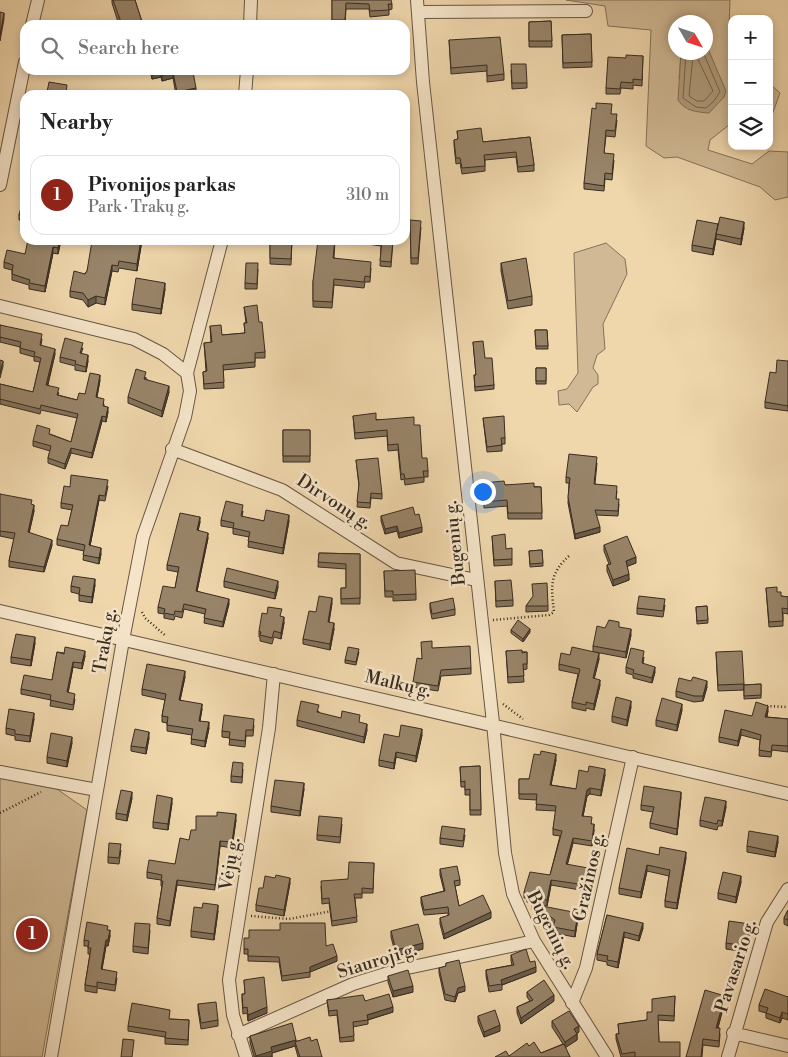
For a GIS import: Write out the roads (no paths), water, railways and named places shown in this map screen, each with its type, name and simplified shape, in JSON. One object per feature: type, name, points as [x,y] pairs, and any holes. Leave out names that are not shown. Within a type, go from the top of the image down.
[{"type":"street","points":[[33,20],[38,0]]},
{"type":"street","points":[[250,20],[251,0]]},
{"type":"street","points":[[418,6],[586,11]]},
{"type":"street","name":"Bugenių g.","points":[[418,6],[423,82],[476,580],[490,694],[505,853],[512,894],[534,941],[607,1057]]},
{"type":"street","points":[[0,185],[22,75]]},
{"type":"street","points":[[245,90],[247,75]]},
{"type":"street","name":"Trakų g.","points":[[51,1057],[123,640],[143,536],[172,449],[185,417],[190,391],[187,373],[221,245]]},
{"type":"street","points":[[0,306],[134,339],[163,354],[187,373]]},
{"type":"street","name":"Dirvonų g.","points":[[172,449],[282,490],[396,563],[476,580]]},
{"type":"street","name":"Malkų g.","points":[[0,611],[788,794]]},
{"type":"street","name":"Vėjų g.","points":[[246,1057],[238,1035],[229,980],[270,728],[274,674]]},
{"type":"street","name":"Gražinos g.","points":[[572,1003],[586,968],[633,757]]},
{"type":"street","points":[[0,772],[97,790]]},
{"type":"street","name":"Pavasario g.","points":[[728,1057],[733,1033],[768,922],[788,889]]},
{"type":"street","name":"Siauroji g.","points":[[238,1035],[353,984],[398,970],[534,941]]},
{"type":"street","points":[[733,1033],[788,1046]]},
{"type":"water","points":[[681,60],[713,60],[726,91],[724,97],[709,113],[687,109],[678,100]]},
{"type":"place","name":"Pivonijos parkas","points":[[32,934]]}]
